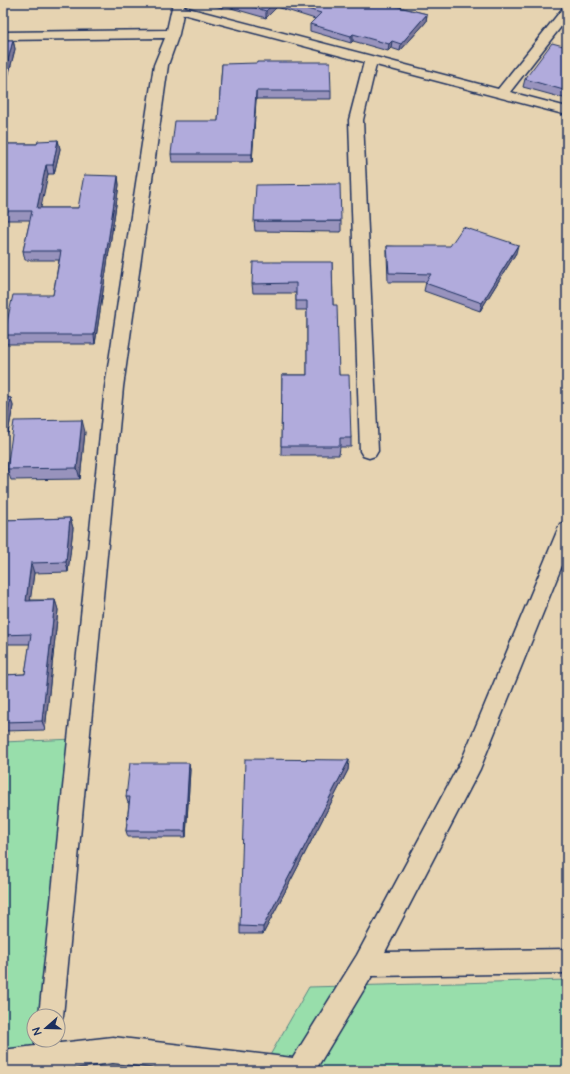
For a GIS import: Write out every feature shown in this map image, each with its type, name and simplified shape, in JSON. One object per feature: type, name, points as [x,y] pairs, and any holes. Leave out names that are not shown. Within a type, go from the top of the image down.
[{"type":"street","points":[[52,1008],[114,387],[161,65],[173,34],[179,6],[371,60],[567,111]]},
{"type":"street","points":[[501,94],[567,10]]},
{"type":"street","points":[[3,36],[173,34]]},
{"type":"street","points":[[369,451],[356,120],[371,60]]},
{"type":"street","points":[[300,1071],[366,964],[472,762],[567,529]]},
{"type":"street","points":[[366,964],[567,961]]},
{"type":"street","points":[[3,1063],[47,1049],[113,1050],[296,1071]]},
{"type":"green space","points":[[75,739],[43,1008],[26,1008],[26,1048],[38,1048],[35,1071],[3,1071],[3,742]]},
{"type":"green space","points":[[567,980],[567,1071],[261,1071],[309,987]]},
{"type":"building","points":[[240,3],[274,3],[266,11]]},
{"type":"building","points":[[287,3],[383,3],[427,14],[401,44],[392,41],[389,44],[353,34],[351,36],[310,24],[321,13]]},
{"type":"building","points":[[3,40],[13,40],[4,76],[3,76]]},
{"type":"building","points":[[552,43],[567,47],[567,91],[525,79]]},
{"type":"building","points":[[257,62],[330,62],[331,91],[256,91],[252,154],[171,154],[175,121],[218,121],[222,64]]},
{"type":"building","points":[[58,140],[53,165],[46,165],[37,208],[78,208],[84,175],[118,176],[94,335],[4,335],[13,295],[53,295],[61,251],[23,251],[32,211],[3,211],[3,144],[37,144],[38,141]]},
{"type":"building","points":[[340,184],[341,221],[254,221],[256,185]]},
{"type":"building","points":[[463,227],[518,245],[482,303],[425,283],[431,274],[389,273],[387,246],[450,246]]},
{"type":"building","points":[[253,262],[332,262],[333,305],[337,305],[339,375],[349,375],[351,438],[340,438],[340,446],[281,446],[282,375],[307,375],[307,301],[296,301],[296,283],[252,284]]},
{"type":"building","points":[[3,397],[11,398],[5,425],[3,425]]},
{"type":"building","points":[[82,420],[77,468],[7,469],[14,421]]},
{"type":"building","points":[[70,518],[66,562],[31,563],[26,601],[55,600],[42,721],[3,722],[3,675],[25,674],[31,634],[3,635],[3,520]]},
{"type":"building","points":[[245,759],[349,760],[263,927],[240,926]]},
{"type":"building","points":[[130,763],[189,763],[185,831],[126,831],[130,797],[126,797]]}]
